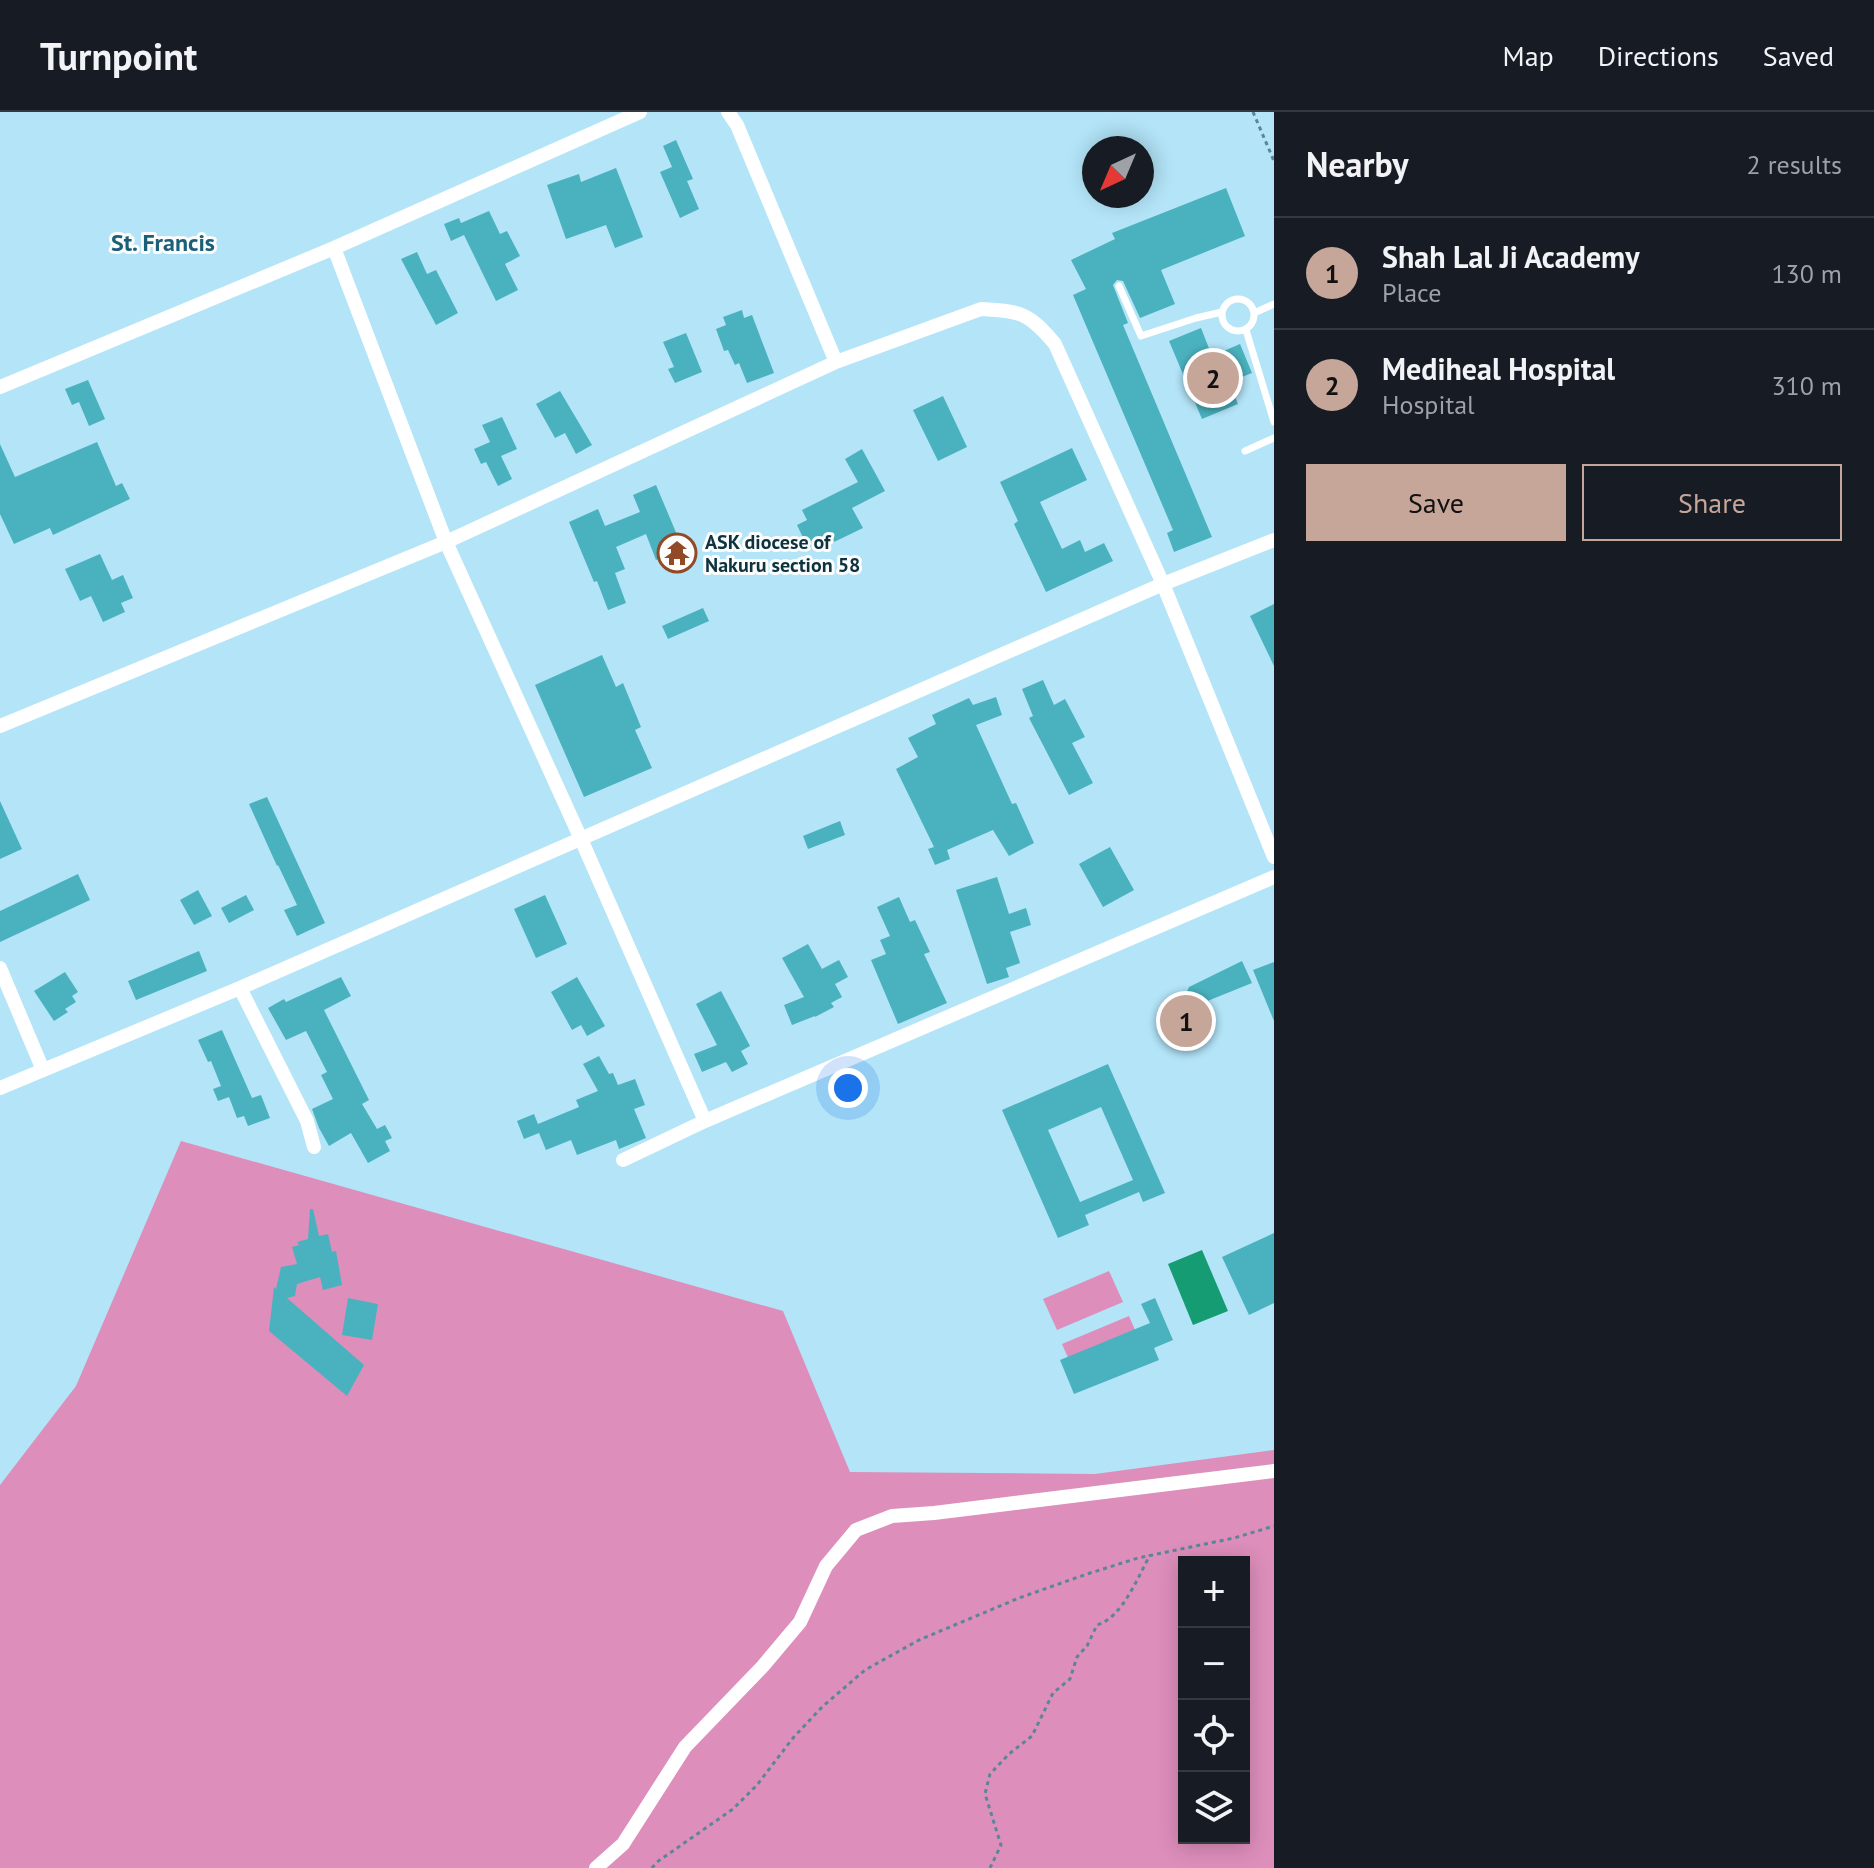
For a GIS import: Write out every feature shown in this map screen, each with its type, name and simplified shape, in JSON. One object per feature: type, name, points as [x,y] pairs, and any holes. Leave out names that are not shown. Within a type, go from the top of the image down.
[{"type":"street","points":[[0,387],[334,248],[640,112]]},
{"type":"street","points":[[728,112],[737,125],[836,362]]},
{"type":"street","points":[[334,248],[446,542],[705,1121]]},
{"type":"street","points":[[0,726],[446,542],[836,362],[981,309],[1006,310],[1025,314],[1055,344],[1163,584],[1274,857]]},
{"type":"street","points":[[0,1088],[240,988],[1163,584],[1274,540]]},
{"type":"street","points":[[623,1160],[705,1121],[1274,877]]},
{"type":"street","points":[[0,968],[43,1070]]},
{"type":"street","points":[[240,988],[307,1121],[314,1147]]},
{"type":"street","points":[[596,1868],[623,1844],[685,1747],[763,1666],[800,1622],[826,1566],[856,1530],[892,1516],[1274,1471]]},
{"type":"lane","points":[[1119,286],[1141,336],[1222,312]]},
{"type":"lane","points":[[1241,299],[1249,303],[1254,321],[1246,330],[1239,332],[1224,324],[1222,312],[1227,302],[1241,299]]},
{"type":"lane","points":[[1254,313],[1274,304]]},
{"type":"lane","points":[[1246,330],[1274,422]]},
{"type":"lane","points":[[1245,451],[1274,438]]},
{"type":"path","points":[[1253,112],[1274,161]]},
{"type":"path","points":[[652,1868],[733,1809],[822,1707],[865,1670],[919,1640],[1019,1598],[1087,1574],[1150,1555],[1234,1538],[1274,1526]]},
{"type":"path","points":[[990,1868],[1001,1845],[985,1794],[990,1774],[1032,1736],[1053,1693],[1070,1679],[1077,1657],[1087,1646],[1097,1625],[1107,1622],[1121,1607],[1150,1555]]},
{"type":"shaded area","points":[[181,1141],[783,1311],[850,1472],[1095,1474],[1274,1450],[1274,1868],[0,1868],[0,1485],[76,1386]]},
{"type":"shaded area","points":[[1202,1250],[1228,1311],[1193,1325],[1168,1264]]},
{"type":"shaded area","points":[[1109,1271],[1123,1302],[1057,1330],[1043,1299]]},
{"type":"shaded area","points":[[1129,1316],[1143,1349],[1076,1376],[1062,1344]]},
{"type":"building","points":[[676,140],[693,179],[687,181],[699,209],[680,218],[660,172],[672,167],[663,146]]},
{"type":"building","points":[[616,168],[643,237],[615,248],[606,225],[566,239],[547,185],[579,174],[581,182]]},
{"type":"building","points":[[1226,188],[1245,236],[1161,270],[1175,304],[1140,318],[1123,281],[1117,280],[1113,285],[1128,323],[1123,325],[1212,537],[1174,552],[1167,533],[1173,530],[1073,295],[1086,289],[1071,260],[1115,239],[1112,233]]},
{"type":"building","points":[[489,211],[500,234],[507,231],[520,256],[505,264],[518,290],[496,301],[464,235],[451,241],[444,224],[459,218],[461,223]]},
{"type":"building","points":[[417,252],[427,274],[436,270],[458,313],[436,325],[401,259]]},
{"type":"building","points":[[742,310],[744,318],[752,315],[774,373],[747,383],[739,363],[735,365],[728,350],[724,351],[716,329],[726,325],[723,317]]},
{"type":"building","points":[[1201,328],[1212,356],[1240,344],[1252,373],[1229,382],[1238,404],[1202,419],[1169,341]]},
{"type":"building","points":[[686,333],[702,372],[675,383],[668,369],[674,367],[663,342]]},
{"type":"building","points":[[88,380],[105,419],[89,426],[79,402],[72,405],[65,389]]},
{"type":"building","points":[[560,391],[592,445],[576,454],[565,433],[555,438],[536,404]]},
{"type":"building","points":[[943,396],[967,447],[938,461],[913,410]]},
{"type":"building","points":[[502,417],[517,449],[501,456],[512,479],[498,486],[486,462],[481,464],[474,449],[490,442],[482,425]]},
{"type":"building","points":[[97,442],[116,486],[122,483],[130,499],[53,535],[50,528],[14,544],[0,514],[0,444],[15,477]]},
{"type":"building","points":[[1072,448],[1087,480],[1040,502],[1062,549],[1080,540],[1085,552],[1104,543],[1113,561],[1046,592],[1014,524],[1018,521],[1000,482]]},
{"type":"building","points":[[862,449],[885,491],[852,508],[863,528],[834,542],[831,536],[808,548],[797,525],[807,520],[802,510],[858,482],[845,459]]},
{"type":"building","points":[[656,485],[683,549],[656,560],[646,534],[616,547],[625,569],[615,573],[626,603],[608,610],[569,522],[598,509],[605,526],[640,512],[633,495]]},
{"type":"building","points":[[100,554],[112,580],[123,575],[133,598],[121,603],[125,612],[103,622],[91,596],[80,601],[65,569]]},
{"type":"building","points":[[1274,604],[1274,666],[1250,616]]},
{"type":"building","points":[[703,608],[709,621],[668,639],[662,626]]},
{"type":"building","points":[[602,655],[616,687],[623,683],[641,727],[635,730],[652,768],[584,797],[535,685]]},
{"type":"building","points":[[1043,680],[1054,705],[1065,699],[1085,737],[1072,743],[1093,783],[1069,795],[1029,718],[1033,716],[1022,689]]},
{"type":"building","points":[[996,697],[1002,715],[976,725],[1012,804],[1016,803],[1034,843],[1009,856],[993,830],[947,850],[950,859],[935,865],[928,849],[934,847],[896,769],[918,757],[908,738],[936,724],[932,715],[969,698],[973,705]]},
{"type":"building","points":[[267,797],[325,923],[297,936],[284,910],[297,905],[249,804]]},
{"type":"building","points":[[0,801],[22,849],[0,859]]},
{"type":"building","points":[[840,821],[845,835],[808,849],[803,836]]},
{"type":"building","points":[[1110,847],[1134,890],[1103,907],[1079,864]]},
{"type":"building","points":[[78,874],[90,900],[0,942],[0,911]]},
{"type":"building","points":[[997,877],[1009,914],[1026,908],[1031,925],[1010,932],[1020,963],[1006,968],[1009,977],[987,984],[956,890]]},
{"type":"building","points":[[198,890],[212,916],[194,925],[180,900]]},
{"type":"building","points":[[246,895],[254,910],[229,923],[221,908]]},
{"type":"building","points":[[545,895],[567,944],[536,958],[514,909]]},
{"type":"building","points":[[899,897],[910,922],[915,920],[930,952],[924,954],[947,1003],[898,1024],[871,960],[886,954],[880,940],[890,936],[877,907]]},
{"type":"building","points":[[808,944],[822,969],[839,960],[848,977],[835,984],[842,997],[831,1003],[834,1007],[792,1025],[784,1005],[804,997],[782,958]]},
{"type":"building","points":[[199,951],[207,971],[136,1000],[128,981]]},
{"type":"building","points":[[1242,961],[1252,983],[1205,1002],[1189,1047],[1166,1040],[1189,987]]},
{"type":"building","points":[[1274,962],[1274,1021],[1253,970]]},
{"type":"building","points":[[65,972],[78,992],[72,996],[76,1002],[54,1021],[34,991]]},
{"type":"building","points":[[341,977],[351,996],[324,1010],[369,1100],[362,1104],[377,1129],[385,1125],[392,1138],[385,1141],[390,1151],[368,1163],[351,1133],[329,1146],[312,1109],[333,1099],[321,1075],[327,1072],[306,1031],[286,1040],[268,1008]]},
{"type":"building","points":[[577,977],[605,1026],[587,1036],[581,1025],[572,1030],[551,992]]},
{"type":"building","points":[[721,991],[750,1046],[741,1051],[748,1064],[732,1072],[726,1062],[702,1072],[694,1054],[717,1045],[696,1004]]},
{"type":"building","points":[[222,1030],[252,1098],[261,1095],[270,1118],[248,1126],[244,1116],[237,1118],[229,1097],[218,1101],[213,1089],[221,1086],[198,1040]]},
{"type":"building","points":[[599,1056],[618,1085],[635,1079],[645,1105],[634,1109],[646,1138],[619,1149],[616,1140],[577,1155],[571,1140],[546,1150],[539,1133],[524,1139],[517,1121],[534,1114],[538,1124],[579,1107],[576,1100],[598,1091],[583,1064]]},
{"type":"building","points":[[1108,1064],[1165,1193],[1143,1202],[1139,1192],[1085,1215],[1089,1225],[1058,1238],[1002,1110]],"holes":[[[1101,1107],[1133,1180],[1080,1202],[1048,1130]]]},
{"type":"building","points":[[310,1209],[313,1209],[319,1236],[328,1234],[332,1252],[336,1251],[342,1285],[323,1290],[320,1277],[297,1284],[295,1296],[287,1298],[364,1365],[347,1396],[269,1331],[274,1287],[276,1289],[281,1267],[297,1264],[292,1247],[308,1239]]},
{"type":"building","points":[[1274,1233],[1274,1303],[1249,1315],[1222,1257]]},
{"type":"building","points":[[348,1298],[378,1304],[372,1340],[342,1335]]},
{"type":"building","points":[[1155,1298],[1173,1340],[1154,1348],[1159,1360],[1074,1394],[1060,1360],[1150,1323],[1141,1304]]},
{"type":"place","name":"Mediheal Hospital","points":[[1213,378]]},
{"type":"place","name":"ASK diocese of Nakuru section 58","points":[[677,553]]},
{"type":"place","name":"Shah Lal Ji Academy","points":[[1186,1021]]},
{"type":"district","name":"St. Francis","points":[[163,242]]}]
